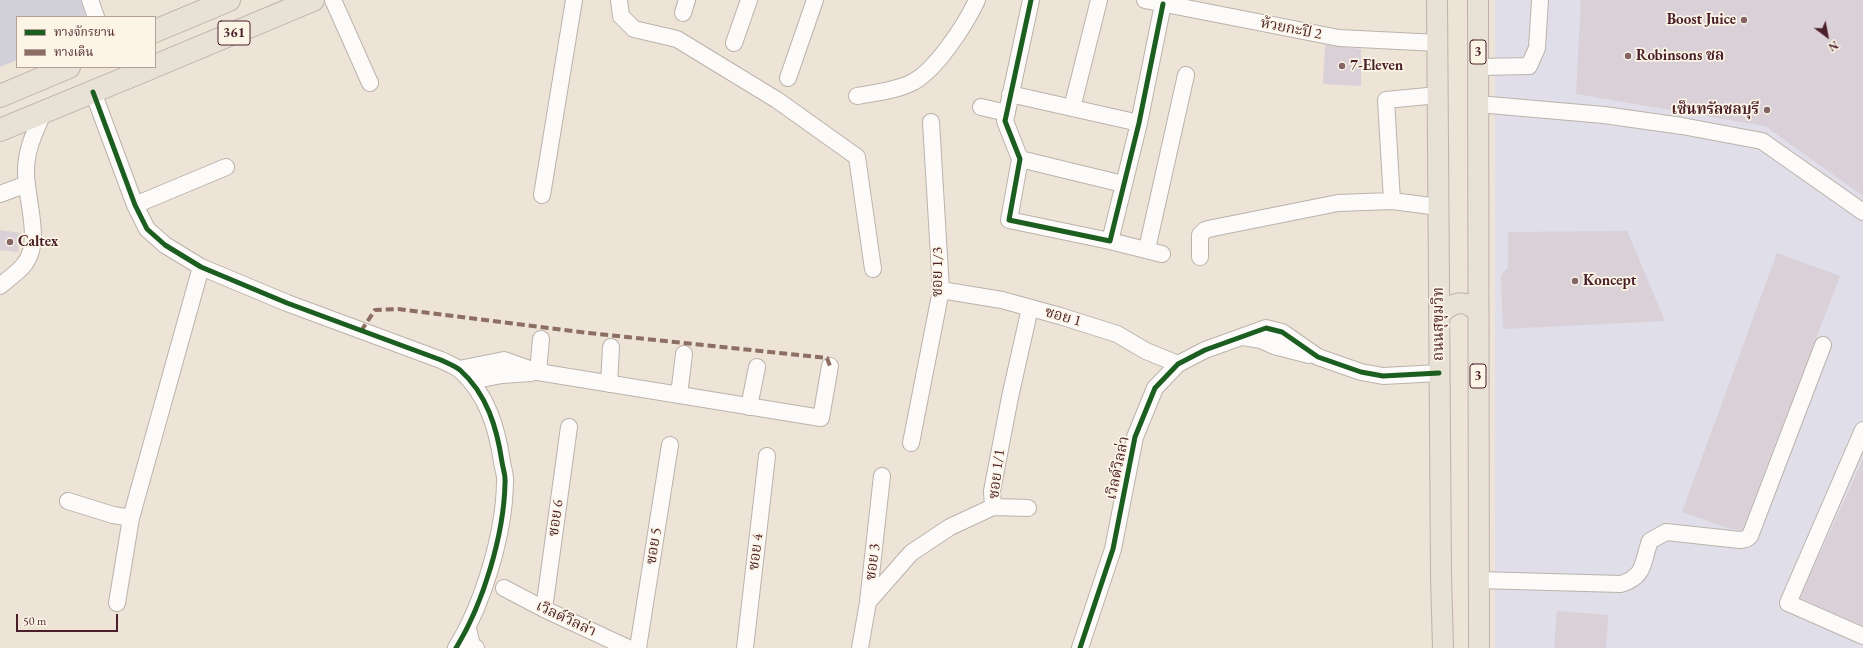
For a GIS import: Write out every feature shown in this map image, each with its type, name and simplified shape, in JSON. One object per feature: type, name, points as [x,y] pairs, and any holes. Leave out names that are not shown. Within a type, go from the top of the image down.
[{"type":"highway","name":"361","points":[[156,31],[229,0]]},
{"type":"highway","name":"361","points":[[156,66],[313,0]]},
{"type":"highway","points":[[0,96],[67,68]]},
{"type":"highway","name":"361","points":[[0,130],[152,68]]},
{"type":"main road","name":"ถนนสุขุมวิท","points":[[1436,0],[1438,43],[1439,315],[1443,648]]},
{"type":"main road","name":"3","points":[[1478,0],[1479,648]]},
{"type":"main road","points":[[1439,315],[1446,309],[1459,303],[1472,306],[1478,312]]},
{"type":"street","points":[[90,0],[96,16]]},
{"type":"street","points":[[333,0],[370,83]]},
{"type":"street","points":[[542,195],[574,0]]},
{"type":"street","points":[[619,0],[621,16],[634,29],[678,38],[777,100],[857,157],[873,269]]},
{"type":"street","points":[[734,43],[749,0]]},
{"type":"street","points":[[788,78],[815,0]]},
{"type":"street","points":[[856,96],[912,83],[935,63],[959,32],[977,0]]},
{"type":"street","points":[[1030,0],[1005,121],[1020,159],[1009,220],[1147,249],[1162,254]]},
{"type":"street","points":[[1072,108],[1099,0]]},
{"type":"street","name":"ห้วยกะปิ 2","points":[[1145,0],[1339,38],[1438,43]]},
{"type":"street","points":[[1478,67],[1530,66],[1537,48],[1540,0]]},
{"type":"street","points":[[1110,241],[1139,123],[1163,4]]},
{"type":"street","points":[[1147,249],[1186,75]]},
{"type":"street","points":[[93,92],[135,205],[147,229],[165,245],[201,267],[287,303],[441,360],[459,369],[471,382],[489,409],[499,437],[506,482],[498,543],[468,629],[456,648]]},
{"type":"street","points":[[1010,94],[1139,123]]},
{"type":"street","points":[[1392,201],[1386,100],[1438,95]]},
{"type":"street","points":[[1478,104],[1683,122],[1717,128],[1762,141],[1863,212]]},
{"type":"street","points":[[981,107],[1007,113]]},
{"type":"street","points":[[0,286],[24,265],[31,254],[33,240],[26,172],[28,149],[43,113]]},
{"type":"street","name":"ซอย 1/3","points":[[911,443],[941,290],[931,122]]},
{"type":"street","points":[[1020,159],[1123,184]]},
{"type":"street","points":[[135,205],[226,167]]},
{"type":"street","points":[[0,194],[27,184]]},
{"type":"street","points":[[1200,257],[1200,235],[1205,230],[1338,203],[1392,201],[1439,207]]},
{"type":"street","points":[[117,603],[131,518],[201,267]]},
{"type":"street","name":"ซอย 1","points":[[941,290],[1002,300],[1117,334],[1146,351],[1178,364]]},
{"type":"street","name":"ซอย 1/1","points":[[868,602],[912,553],[950,527],[993,507],[992,491],[1010,397],[1030,308]]},
{"type":"street","name":"เวิลด์วิลล่า","points":[[1080,648],[1113,549],[1135,437],[1155,388],[1178,364],[1205,350],[1239,337],[1261,340],[1274,346],[1318,357],[1335,364],[1383,376],[1440,373]]},
{"type":"street","points":[[538,372],[541,338]]},
{"type":"street","points":[[1478,580],[1621,584],[1631,581],[1640,574],[1646,560],[1650,541],[1666,532],[1740,540],[1750,536],[1823,345]]},
{"type":"street","points":[[609,384],[611,347]]},
{"type":"street","points":[[679,395],[684,354]]},
{"type":"street","points":[[459,369],[504,360],[538,372],[822,418],[830,366]]},
{"type":"street","points":[[749,406],[757,367]]},
{"type":"street","points":[[471,382],[502,374],[538,372]]},
{"type":"street","name":"ซอย 6","points":[[544,609],[569,427]]},
{"type":"street","points":[[1863,430],[1788,603],[1863,636]]},
{"type":"street","name":"ซอย 5","points":[[638,648],[670,445]]},
{"type":"street","name":"ซอย 4","points":[[746,648],[767,456]]},
{"type":"street","name":"ซอย 3","points":[[860,648],[868,602],[882,476]]},
{"type":"street","points":[[68,501],[113,515],[131,518]]},
{"type":"street","points":[[993,507],[1028,508]]},
{"type":"street","name":"เวิลด์วิลล่า","points":[[504,588],[544,609],[628,648]]},
{"type":"street","points":[[468,629],[472,645],[476,648]]},
{"type":"shaded area","points":[[0,0],[81,0],[86,16],[16,16],[16,60],[0,67]]},
{"type":"shaded area","points":[[1495,0],[1863,0],[1863,648],[1495,648]]},
{"type":"building","name":"เซ็นทรัลชลบุรี","points":[[1581,0],[1863,0],[1863,196],[1765,126],[1576,94]]},
{"type":"building","name":"7-Eleven","points":[[1325,45],[1361,49],[1361,86],[1323,84]]},
{"type":"building","name":"Caltex","points":[[0,230],[21,233],[18,252],[0,250]]},
{"type":"building","name":"Koncept","points":[[1627,231],[1665,321],[1503,329],[1501,277],[1503,272],[1508,268],[1508,232]]},
{"type":"building","points":[[1777,253],[1840,276],[1742,530],[1731,529],[1682,512]]},
{"type":"building","points":[[1863,459],[1863,626],[1800,598]]},
{"type":"building","points":[[1557,611],[1608,615],[1606,648],[1554,648]]},
{"type":"marked path","points":[[361,331],[375,310],[398,309],[589,333],[827,358],[830,366]]},
{"type":"cycle path","points":[[1031,0],[1005,121],[1020,159],[1009,220],[1110,241],[1139,123],[1163,4]]},
{"type":"cycle path","points":[[93,92],[135,205],[147,229],[165,245],[201,267],[287,303],[441,360],[460,370],[477,390],[484,401],[494,424],[505,478],[504,503],[496,546],[483,590],[475,611],[456,648]]},
{"type":"cycle path","points":[[1080,648],[1113,549],[1135,437],[1155,388],[1178,364],[1205,350],[1266,328],[1282,332],[1318,357],[1361,372],[1383,376],[1439,373]]},
{"type":"place","name":"Boost Juice","points":[[1744,20]]},
{"type":"place","name":"Robinsons ชล","points":[[1628,56]]},
{"type":"place","name":"7-Eleven","points":[[1342,66]]},
{"type":"place","name":"เซ็นทรัลชลบุรี","points":[[1767,110]]},
{"type":"place","name":"Caltex","points":[[10,242]]},
{"type":"place","name":"Koncept","points":[[1575,281]]}]
